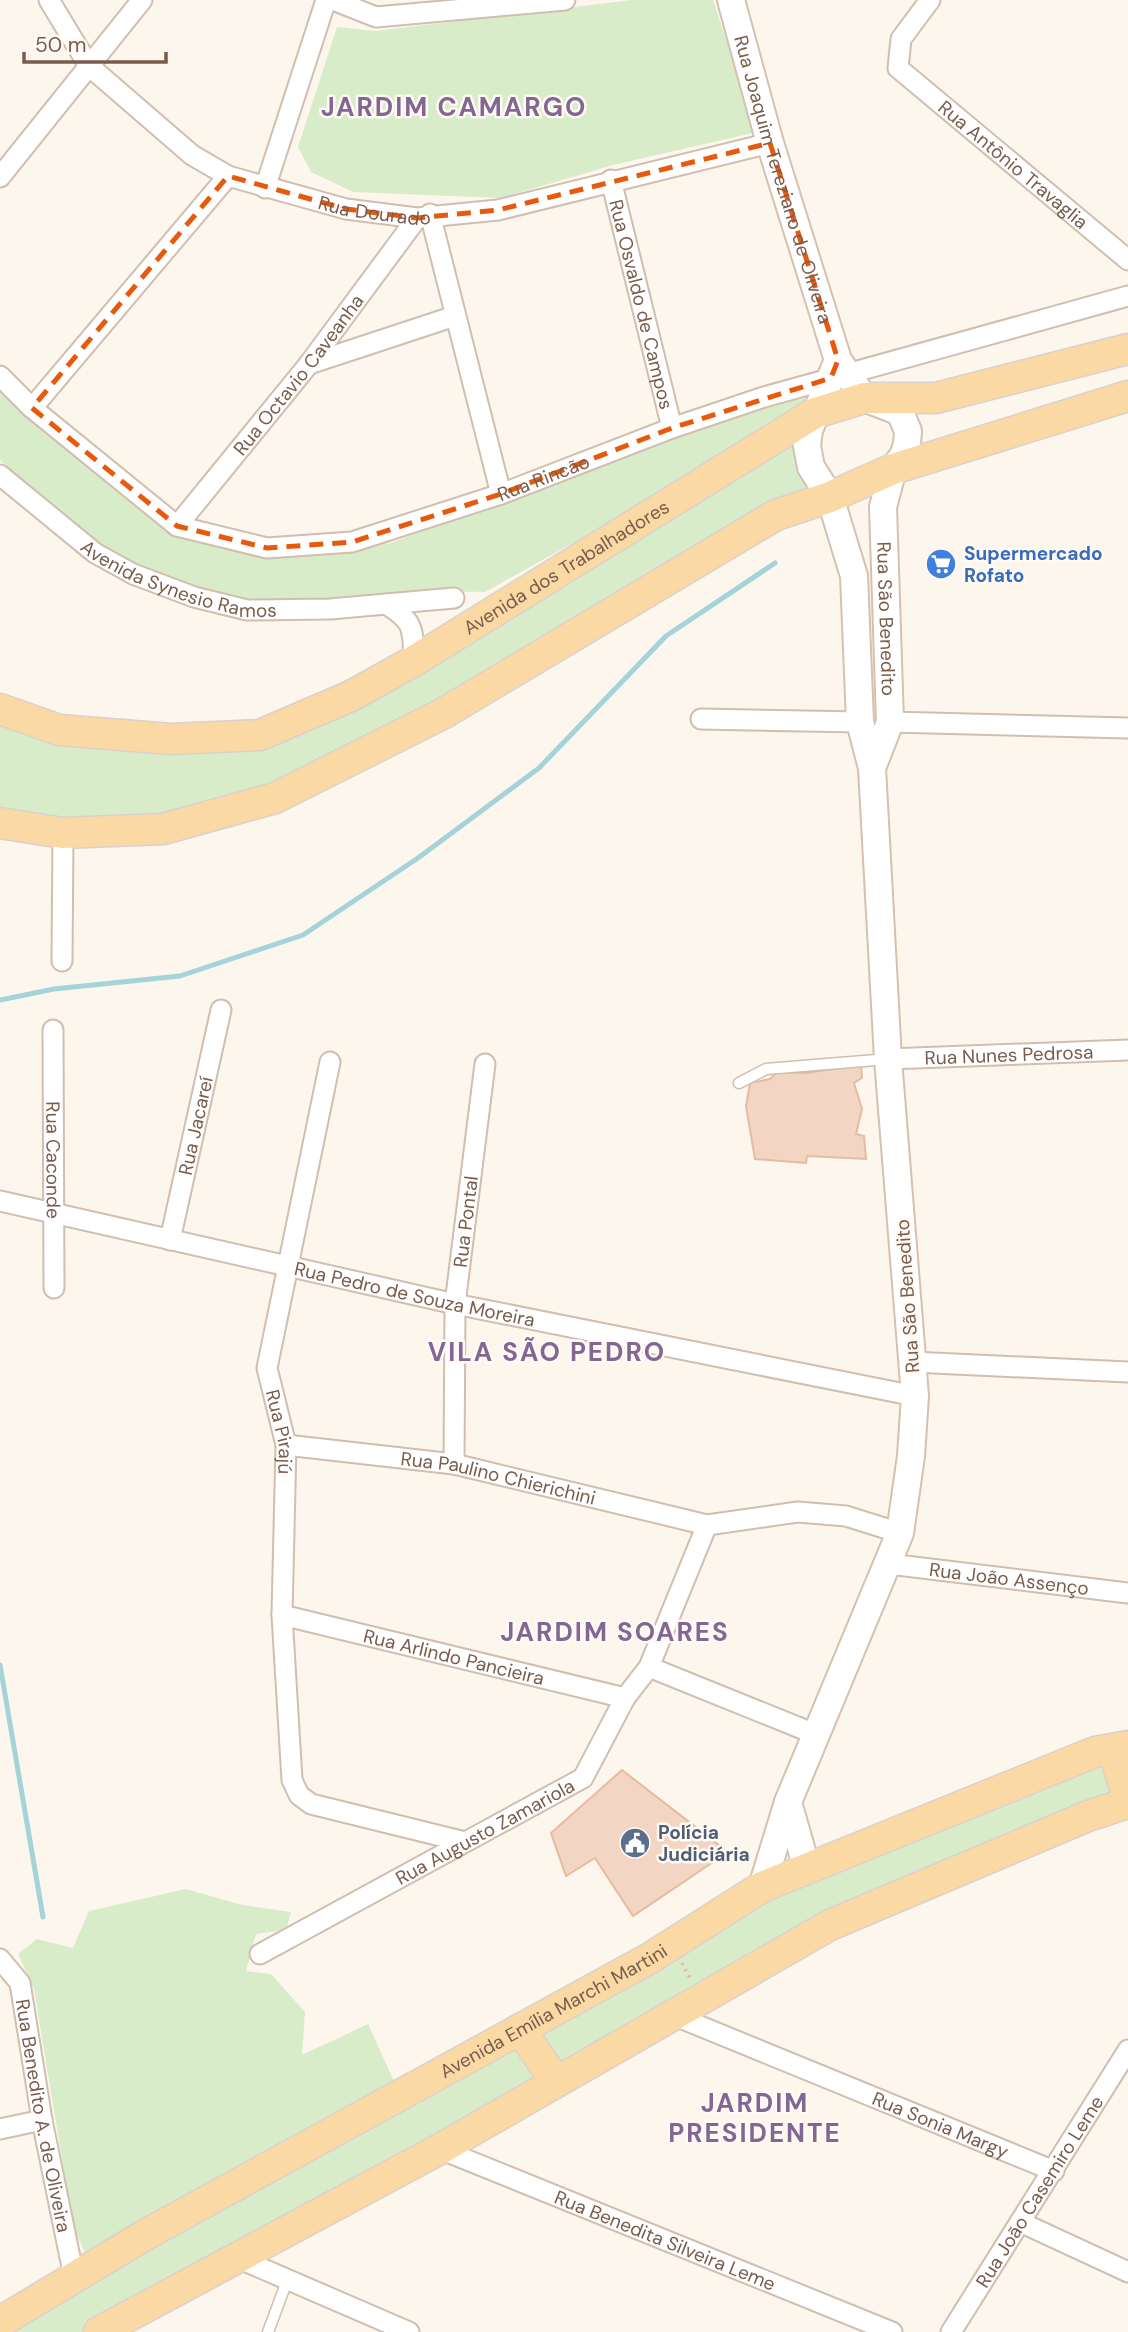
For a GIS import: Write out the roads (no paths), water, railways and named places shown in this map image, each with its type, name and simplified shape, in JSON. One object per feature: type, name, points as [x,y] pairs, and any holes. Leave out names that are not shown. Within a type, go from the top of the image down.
[{"type":"main road","name":"Rua Joaquim Tereziano de Oliveira","points":[[731,0],[770,143],[838,371],[864,398]]},
{"type":"main road","name":"Avenida dos Trabalhadores","points":[[0,709],[59,730],[171,740],[260,735],[351,696],[414,662],[815,413],[864,398],[936,398],[1128,349]]},
{"type":"main road","points":[[830,497],[811,467],[807,446],[815,413],[838,371]]},
{"type":"main road","points":[[0,823],[63,833],[163,828],[275,798],[444,713],[776,515],[830,497],[893,469],[1128,396]]},
{"type":"main road","points":[[864,398],[900,412],[908,431],[903,456],[893,469]]},
{"type":"main road","name":"Rua São Benedito","points":[[872,768],[890,722],[883,507],[893,469]]},
{"type":"main road","name":"Rua São Benedito","points":[[762,1887],[788,1802],[900,1533],[915,1396],[888,1059],[872,768],[860,710],[854,576],[830,497]]},
{"type":"main road","points":[[860,710],[890,722]]},
{"type":"main road","points":[[99,2332],[240,2259],[440,2149],[830,1925],[1128,1801],[1121,1747]]},
{"type":"main road","name":"Avenida Emília Marchi Martini","points":[[0,2322],[74,2277],[671,1944],[762,1887],[1095,1752],[1121,1747]]},
{"type":"main road","points":[[788,1802],[807,1869]]},
{"type":"main road","points":[[520,2029],[556,2082]]},
{"type":"street","name":"Rua Dourado","points":[[48,0],[89,66],[192,155],[228,176],[346,209],[423,216],[498,210],[611,180],[770,143]]},
{"type":"street","points":[[0,177],[142,0]]},
{"type":"street","points":[[265,188],[326,0]]},
{"type":"street","points":[[333,0],[376,17],[565,0]]},
{"type":"street","name":"Rua Antônio Travaglia","points":[[930,0],[901,38],[898,68],[1128,260]]},
{"type":"street","points":[[32,408],[228,176]]},
{"type":"street","name":"Rua Osvaldo de Campos","points":[[611,180],[672,428]]},
{"type":"street","points":[[423,216],[455,316],[501,494]]},
{"type":"street","name":"Rua Octavio Caveanha","points":[[177,526],[309,364],[423,216]]},
{"type":"street","name":"Rua Rincão","points":[[0,376],[32,408],[177,526],[267,548],[352,542],[501,494],[672,428],[838,371],[1128,296]]},
{"type":"street","points":[[309,364],[455,316]]},
{"type":"street","name":"Avenida Synesio Ramos","points":[[0,475],[95,553],[133,574],[194,597],[247,610],[454,598]]},
{"type":"street","points":[[386,604],[407,618],[412,625],[414,662]]},
{"type":"street","points":[[701,719],[860,710]]},
{"type":"street","points":[[890,722],[1128,728]]},
{"type":"street","points":[[62,961],[63,833]]},
{"type":"street","name":"Rua Jacareí","points":[[170,1240],[221,1010]]},
{"type":"street","name":"Rua Caconde","points":[[53,1030],[54,1288]]},
{"type":"street","name":"Rua Nunes Pedrosa","points":[[888,1059],[1128,1050]]},
{"type":"street","name":"Rua Pirajú","points":[[330,1062],[267,1368],[286,1445],[282,1615],[292,1780],[299,1796],[311,1804],[465,1842]]},
{"type":"street","name":"Rua Pontal","points":[[454,1464],[455,1304],[485,1064]]},
{"type":"street","name":"Rua Pedro de Souza Moreira","points":[[0,1201],[455,1304],[915,1396]]},
{"type":"street","points":[[912,1362],[1128,1371]]},
{"type":"street","name":"Rua Paulino Chierichini","points":[[286,1445],[454,1464],[707,1525]]},
{"type":"street","points":[[707,1525],[798,1513],[846,1516],[900,1533]]},
{"type":"street","name":"Rua Augusto Zamariola","points":[[260,1954],[583,1778],[625,1698],[649,1667],[707,1525]]},
{"type":"street","name":"Rua João Assenço","points":[[888,1564],[1128,1593]]},
{"type":"street","name":"Rua Arlindo Pancieira","points":[[282,1615],[625,1698]]},
{"type":"street","points":[[649,1667],[815,1734]]},
{"type":"street","name":"Rua Benedito A. de Oliveira","points":[[1,1959],[20,1983],[42,2120],[74,2277]]},
{"type":"street","name":"Rua Sonia Margy","points":[[673,2015],[1054,2171]]},
{"type":"street","name":"Rua João Casemiro Leme","points":[[951,2332],[1128,2050]]},
{"type":"street","points":[[0,2129],[42,2120]]},
{"type":"street","name":"Rua Benedita Silveira Leme","points":[[440,2149],[892,2332]]},
{"type":"street","points":[[1020,2222],[1128,2272]]},
{"type":"street","points":[[240,2259],[409,2332]]},
{"type":"lane","points":[[739,1083],[766,1069],[888,1059]]},
{"type":"lane","points":[[268,2332],[288,2281]]},
{"type":"waterway","points":[[0,1000],[54,989],[180,976],[303,935],[418,858],[539,768],[666,636],[775,563]]},
{"type":"waterway","points":[[0,1665],[43,1917]]},
{"type":"place","name":"Supermercado Rofato","points":[[941,564]]},
{"type":"place","name":"Polícia Judiciária","points":[[635,1843]]},
{"type":"district","name":"JARDIM CAMARGO","points":[[454,107]]},
{"type":"district","name":"VILA SÃO PEDRO","points":[[547,1352]]},
{"type":"district","name":"JARDIM SOARES","points":[[615,1632]]},
{"type":"district","name":"JARDIM PRESIDENTE","points":[[755,2118]]}]
